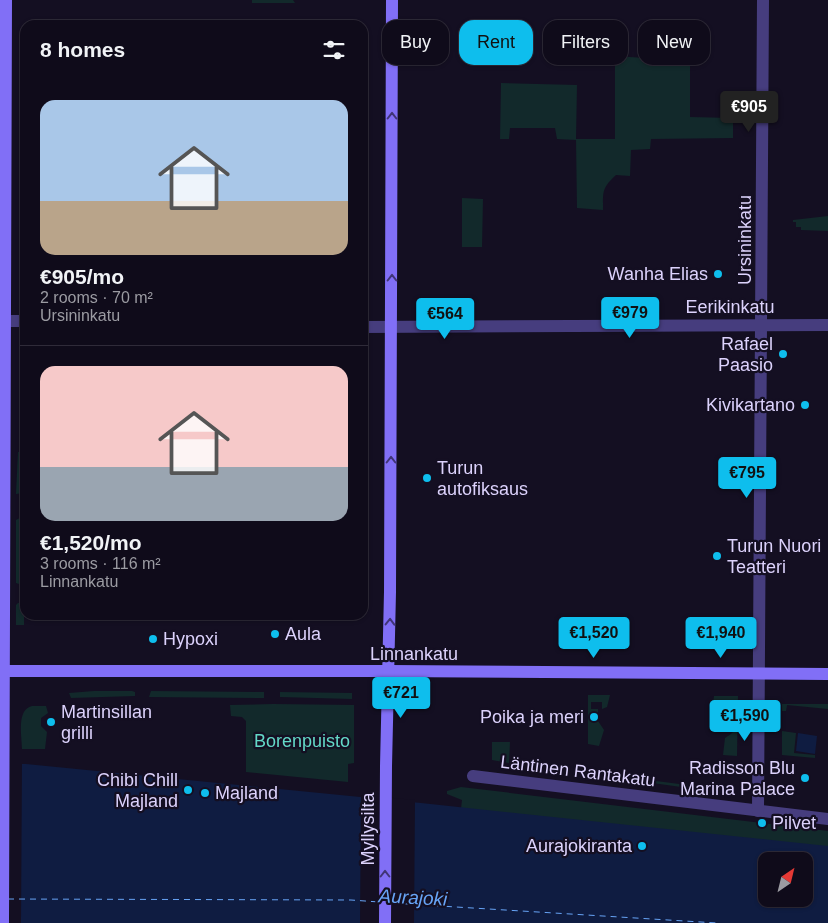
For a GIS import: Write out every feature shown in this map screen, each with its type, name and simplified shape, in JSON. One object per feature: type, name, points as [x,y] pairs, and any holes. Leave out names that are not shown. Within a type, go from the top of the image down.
[{"type":"main road","points":[[3,923],[2,321],[6,0]]},
{"type":"main road","name":"Myllysilta","points":[[385,923],[392,327],[392,0]]},
{"type":"main road","name":"Linnankatu","points":[[2,671],[828,674]]},
{"type":"street","name":"Ursininkatu","points":[[758,811],[763,0]]},
{"type":"street","points":[[2,321],[20,321]]},
{"type":"street","name":"Eerikinkatu","points":[[368,327],[828,325]]},
{"type":"street","name":"Läntinen Rantakatu","points":[[473,776],[828,819]]},
{"type":"green space","points":[[252,0],[293,0],[295,3],[252,3]]},
{"type":"green space","points":[[628,57],[638,58],[638,65],[690,65],[690,117],[733,118],[733,138],[651,139],[650,149],[631,150],[630,176],[616,175],[608,183],[603,194],[603,210],[577,208],[576,140],[557,139],[555,128],[510,128],[509,139],[500,139],[501,83],[577,85],[576,139],[615,139],[615,65],[628,65]]},
{"type":"green space","points":[[462,198],[483,199],[482,247],[462,247]]},
{"type":"green space","points":[[828,216],[828,231],[801,230],[801,227],[796,227],[796,222],[793,222],[793,220]]},
{"type":"green space","points":[[18,452],[20,452],[20,494],[16,494]]},
{"type":"green space","points":[[20,518],[20,584],[16,583],[16,520]]},
{"type":"green space","points":[[20,603],[20,620],[24,620],[24,625],[16,625],[16,605]]},
{"type":"green space","points":[[132,691],[135,692],[135,696],[71,698],[69,693]]},
{"type":"green space","points":[[151,691],[264,692],[264,698],[149,697]]},
{"type":"green space","points":[[280,692],[352,693],[352,699],[280,697]]},
{"type":"green space","points":[[588,695],[610,695],[607,707],[602,709],[602,702],[591,702],[591,709],[598,709],[598,721],[604,730],[599,746],[588,744]]},
{"type":"green space","points":[[714,696],[738,696],[737,756],[723,755],[725,738],[734,731],[737,725],[729,714],[730,705],[719,704],[717,713],[712,712]]},
{"type":"green space","points":[[782,704],[828,704],[828,709],[787,705],[786,711],[782,711]]},
{"type":"green space","name":"Borenpuisto","points":[[230,705],[354,705],[354,763],[348,764],[348,782],[246,772],[246,721],[242,717],[231,716]]},
{"type":"green space","points":[[46,706],[48,713],[41,718],[41,726],[47,732],[45,749],[22,749],[22,718],[27,708]]},
{"type":"green space","points":[[782,731],[796,733],[794,753],[815,755],[815,758],[782,755]]},
{"type":"green space","points":[[492,742],[510,742],[509,763],[492,760]]},
{"type":"green space","points":[[610,775],[710,788],[710,791],[609,777]]},
{"type":"green space","name":"Aurajokiranta","points":[[461,787],[828,831],[828,923],[448,923],[462,800],[447,794],[447,791]]},
{"type":"water","points":[[798,733],[817,736],[815,754],[796,751]]},
{"type":"water","name":"Aurajoki","points":[[0,764],[26,764],[421,803],[828,846],[828,923],[0,923]]},
{"type":"pier","points":[[0,761],[22,761],[21,923],[0,923]]},
{"type":"pier","points":[[361,795],[415,800],[414,923],[360,923]]},
{"type":"ferry route","points":[[8,899],[351,900],[379,902]]},
{"type":"ferry route","points":[[391,903],[717,923]]},
{"type":"place","name":"Wanha Elias","points":[[718,274]]},
{"type":"place","name":"Rafael Paasio","points":[[783,354]]},
{"type":"place","name":"Kivikartano","points":[[805,405]]},
{"type":"place","name":"Turun autofiksaus","points":[[427,478]]},
{"type":"place","name":"Turun Nuori Teatteri","points":[[717,556]]},
{"type":"place","name":"Aula","points":[[275,634]]},
{"type":"place","name":"Hypoxi","points":[[153,639]]},
{"type":"place","name":"Poika ja meri","points":[[594,717]]},
{"type":"place","name":"Martinsillan grilli","points":[[51,722]]},
{"type":"place","name":"Radisson Blu Marina Palace","points":[[805,778]]},
{"type":"place","name":"Chibi Chill Majland","points":[[188,790]]},
{"type":"place","name":"Majland","points":[[205,793]]},
{"type":"place","name":"Pilvet","points":[[762,823]]},
{"type":"place","name":"Aurajokiranta","points":[[642,846]]}]
